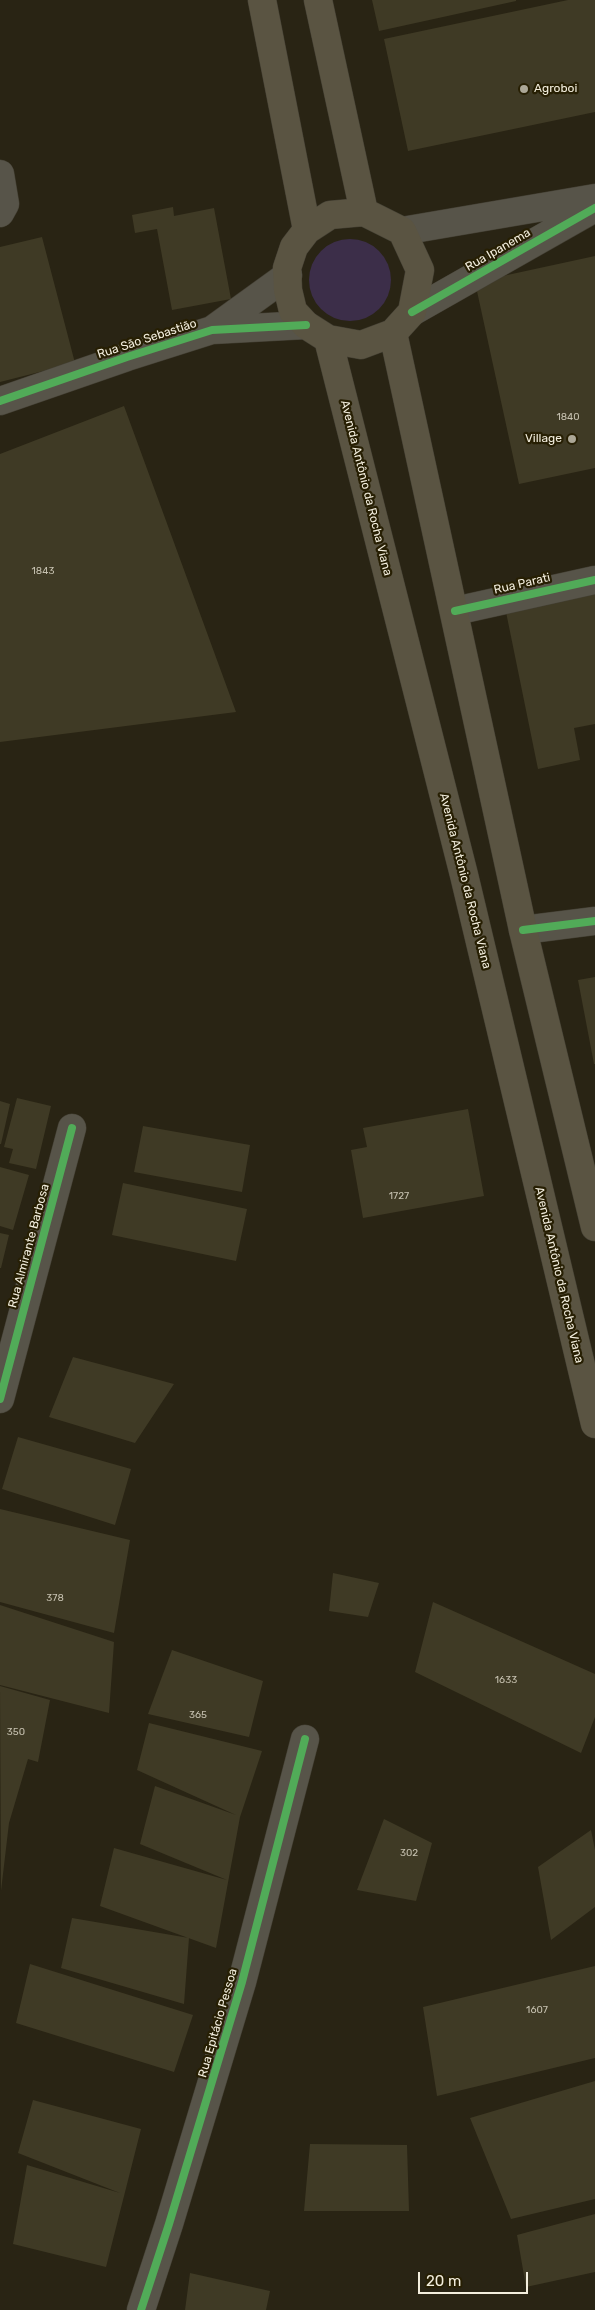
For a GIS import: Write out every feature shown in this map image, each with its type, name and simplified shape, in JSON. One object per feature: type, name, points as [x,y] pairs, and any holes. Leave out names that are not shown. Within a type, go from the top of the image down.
[{"type":"main road","points":[[262,0],[307,230]]},
{"type":"main road","points":[[318,0],[364,212]]},
{"type":"main road","points":[[364,212],[402,231],[420,270],[412,312],[393,332],[361,344],[317,332],[293,311],[288,268],[294,248],[307,230],[330,215],[364,212]]},
{"type":"main road","name":"Avenida Antônio da Rocha Viana","points":[[317,332],[464,875],[595,1424]]},
{"type":"main road","points":[[393,332],[523,930],[595,1227]]},
{"type":"street","points":[[0,174],[5,204],[0,214]]},
{"type":"street","name":"Rua Ipanema","points":[[402,231],[595,198]]},
{"type":"street","name":"Rua Ipanema","points":[[412,312],[595,208]]},
{"type":"street","name":"Rua São Sebastião","points":[[0,401],[212,330],[288,275]]},
{"type":"street","name":"Rua São Sebastião","points":[[212,330],[317,332]]},
{"type":"street","name":"Rua Parati","points":[[455,611],[595,580]]},
{"type":"street","points":[[523,930],[595,921]]},
{"type":"street","name":"Rua Almirante Barbosa","points":[[0,1399],[72,1128]]},
{"type":"street","name":"Rua Epitácio Pessoa","points":[[141,2310],[242,1982],[305,1739]]},
{"type":"shaded area","points":[[350,239],[366,242],[379,251],[388,264],[391,280],[388,296],[379,309],[366,318],[350,321],[334,318],[321,309],[312,296],[309,280],[312,264],[321,251],[334,242]]},
{"type":"building","points":[[372,0],[516,0],[516,1],[379,31]]},
{"type":"building","points":[[568,0],[595,0],[595,112],[408,151],[384,39]]},
{"type":"building","points":[[173,207],[174,216],[214,208],[231,299],[172,310],[157,229],[135,233],[132,215]]},
{"type":"building","points":[[42,237],[75,363],[0,382],[0,247]]},
{"type":"building","points":[[595,256],[595,468],[519,484],[475,282]]},
{"type":"building","points":[[124,406],[236,712],[0,742],[0,454]]},
{"type":"building","points":[[595,593],[595,724],[574,728],[580,760],[538,769],[506,612]]},
{"type":"building","points":[[595,977],[595,1064],[594,1064],[578,980]]},
{"type":"building","points":[[17,1098],[51,1106],[36,1169],[9,1163],[13,1149],[4,1147]]},
{"type":"building","points":[[0,1101],[10,1104],[1,1144],[0,1144]]},
{"type":"building","points":[[468,1109],[484,1196],[363,1218],[351,1150],[367,1147],[363,1128]]},
{"type":"building","points":[[143,1126],[250,1145],[242,1192],[134,1172]]},
{"type":"building","points":[[0,1167],[29,1175],[13,1230],[0,1226]]},
{"type":"building","points":[[123,1183],[247,1209],[236,1261],[112,1235]]},
{"type":"building","points":[[0,1233],[9,1235],[1,1268],[0,1268]]},
{"type":"building","points":[[73,1357],[174,1384],[135,1443],[49,1417]]},
{"type":"building","points":[[18,1437],[131,1469],[115,1525],[2,1489]]},
{"type":"building","points":[[0,1509],[130,1540],[114,1633],[0,1602]]},
{"type":"building","points":[[333,1573],[379,1583],[368,1617],[329,1611]]},
{"type":"building","points":[[433,1602],[595,1674],[595,1717],[581,1753],[415,1672]]},
{"type":"building","points":[[0,1605],[114,1642],[109,1713],[0,1685]]},
{"type":"building","points":[[172,1650],[263,1681],[249,1737],[148,1714]]},
{"type":"building","points":[[0,1686],[50,1700],[38,1762],[28,1759],[9,1823],[1,1891]]},
{"type":"building","points":[[149,1723],[262,1751],[240,1817],[216,1948],[100,1906],[114,1848],[227,1880],[140,1844],[155,1786],[236,1815],[137,1770]]},
{"type":"building","points":[[384,1819],[432,1843],[416,1901],[357,1890]]},
{"type":"building","points":[[591,1830],[595,1850],[595,1907],[551,1940],[538,1867]]},
{"type":"building","points":[[72,1918],[189,1938],[184,2004],[61,1968]]},
{"type":"building","points":[[30,1964],[193,2015],[174,2072],[16,2023]]},
{"type":"building","points":[[595,1966],[595,2058],[437,2096],[423,2007]]},
{"type":"building","points":[[595,2081],[595,2199],[511,2219],[470,2118]]},
{"type":"building","points":[[33,2100],[141,2129],[106,2267],[13,2244],[27,2165],[120,2193],[18,2153]]},
{"type":"building","points":[[310,2144],[407,2145],[409,2211],[304,2211]]},
{"type":"building","points":[[595,2214],[595,2272],[526,2287],[517,2235]]},
{"type":"building","points":[[190,2273],[270,2291],[266,2310],[185,2310]]},
{"type":"cycle path","points":[[412,312],[595,208]]},
{"type":"cycle path","points":[[0,401],[212,330],[306,325]]},
{"type":"cycle path","points":[[455,611],[595,580]]},
{"type":"cycle path","points":[[523,930],[595,921]]},
{"type":"cycle path","points":[[0,1399],[72,1128]]},
{"type":"cycle path","points":[[141,2310],[242,1982],[305,1739]]},
{"type":"place","name":"Agroboi","points":[[524,89]]},
{"type":"place","name":"Village","points":[[572,439]]}]
